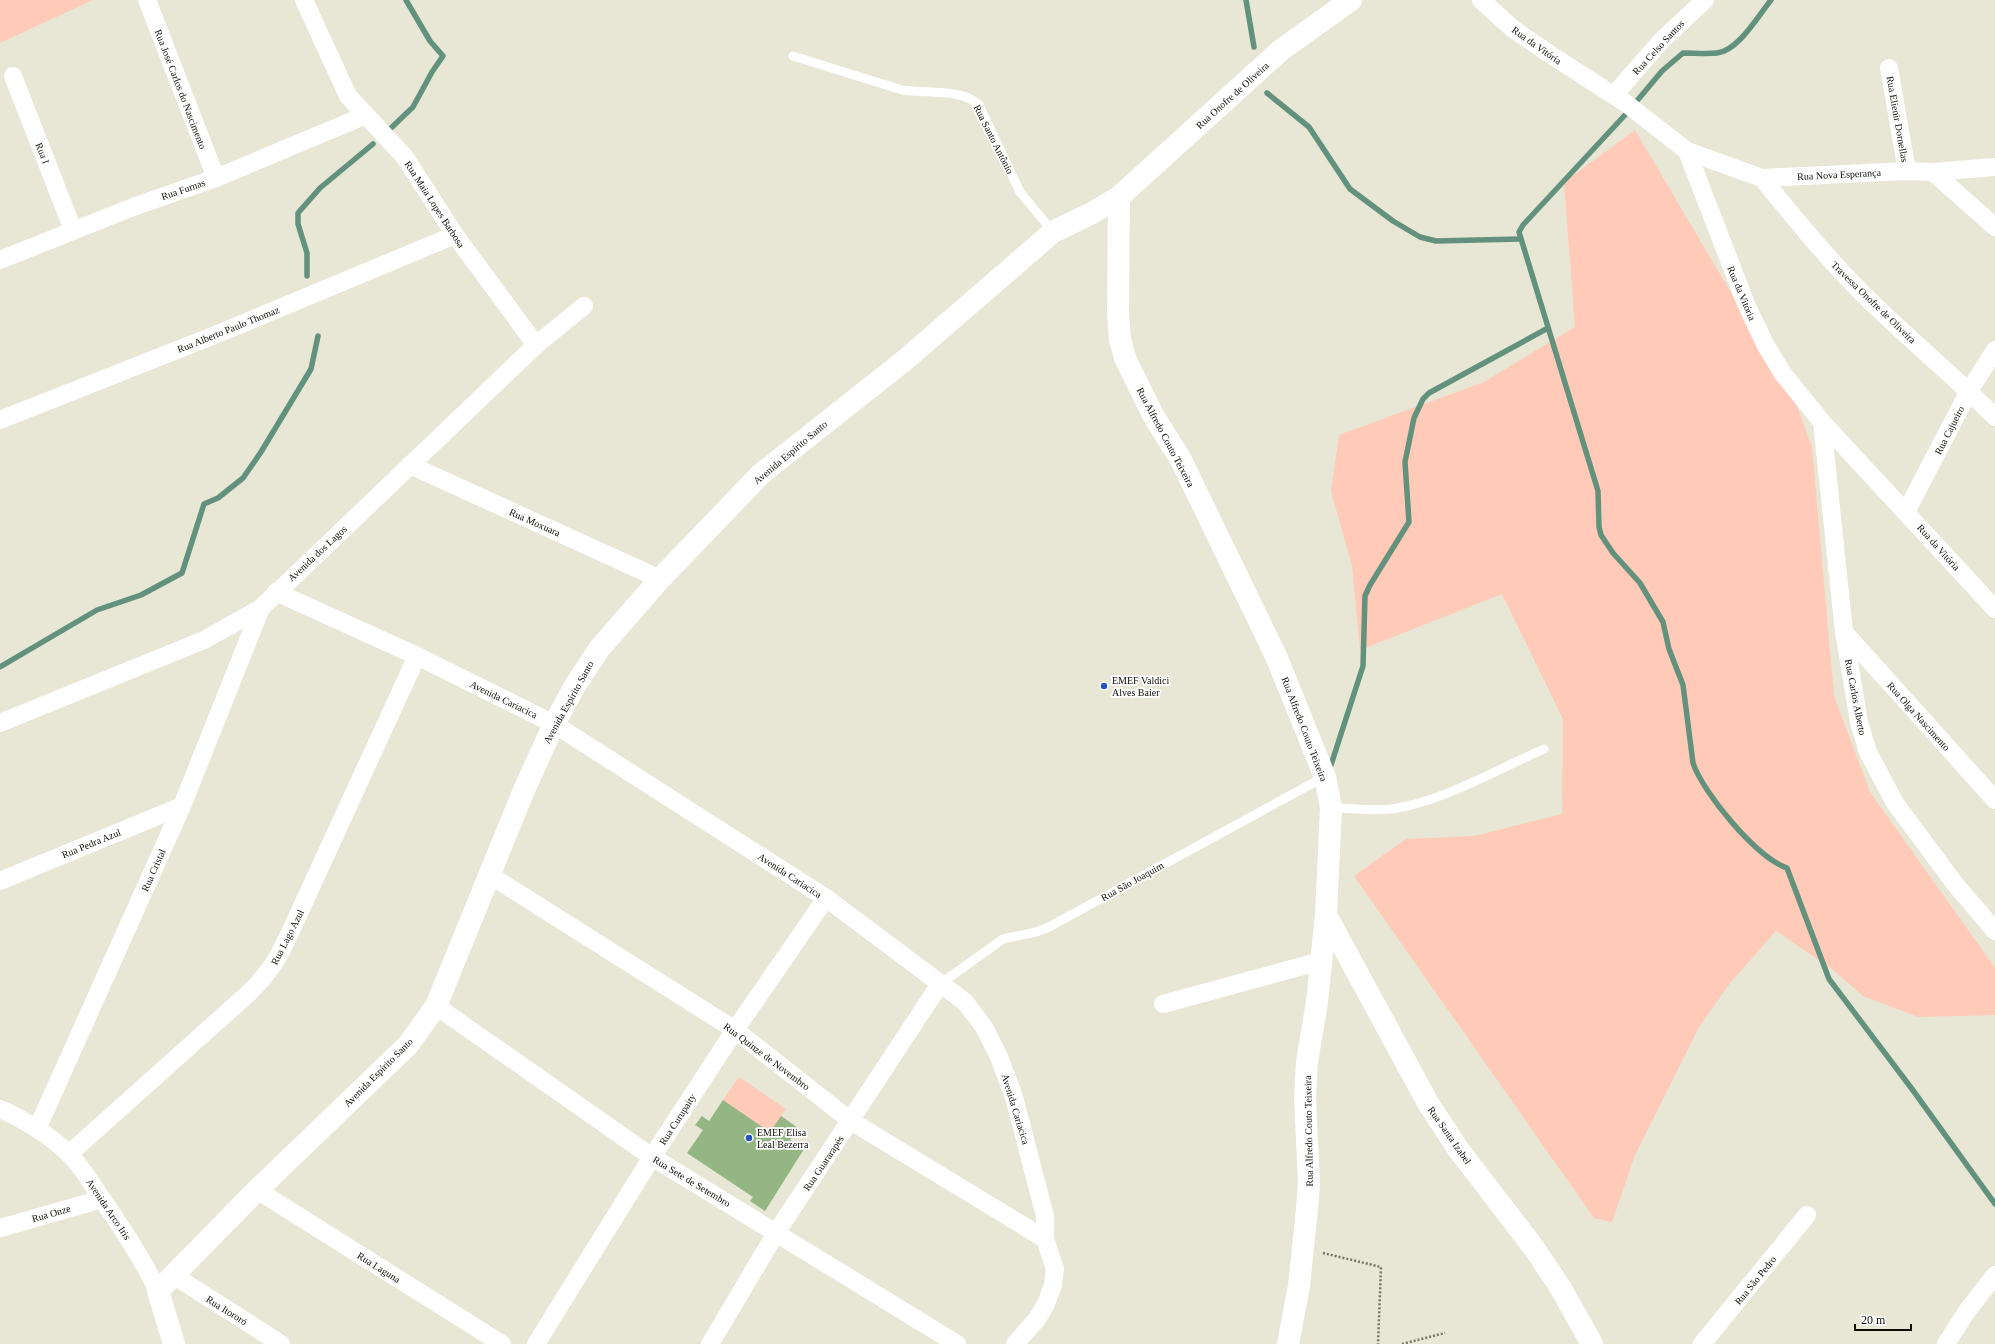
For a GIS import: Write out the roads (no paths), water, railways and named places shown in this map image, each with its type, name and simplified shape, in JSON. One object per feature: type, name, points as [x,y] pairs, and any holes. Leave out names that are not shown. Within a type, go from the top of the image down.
[{"type":"street","name":"Rua José Carlos do Nascimento","points":[[147,0],[216,178]]},
{"type":"street","name":"Rua Maia Lopes Barbosa","points":[[304,0],[339,80],[348,96],[364,116],[404,156],[455,235],[536,345]]},
{"type":"street","name":"Rua Onofre de Oliveira","points":[[1119,197],[1280,50],[1351,0]]},
{"type":"street","name":"Rua da Vitória","points":[[1481,0],[1512,28],[1627,104],[1687,151],[1725,253],[1765,344],[1783,374],[1822,422],[1995,609]]},
{"type":"street","name":"Rua Celso Santos","points":[[1614,95],[1662,40],[1705,0]]},
{"type":"street","name":"Rua Elienir Dornellas","points":[[1889,68],[1907,171]]},
{"type":"street","name":"Rua I","points":[[13,76],[72,230]]},
{"type":"street","name":"Rua Furnas","points":[[0,260],[72,230],[151,200],[216,178],[364,116]]},
{"type":"street","name":"Rua Nova Esperança","points":[[1687,151],[1762,178],[1907,171],[1933,172],[1995,167]]},
{"type":"street","points":[[1933,172],[1995,227]]},
{"type":"street","name":"Travessa Onofre de Oliveira","points":[[1762,178],[1805,232],[1856,287],[1969,391],[1995,418]]},
{"type":"street","name":"Avenida Espírito Santo","points":[[158,1291],[257,1190],[408,1045],[436,1006],[488,874],[554,724],[576,684],[599,649],[660,578],[761,474],[905,360],[1053,232],[1094,212],[1119,197]]},
{"type":"street","name":"Rua Alfredo Couto Teixeira","points":[[1119,197],[1118,313],[1120,339],[1125,358],[1154,417],[1180,458],[1276,656],[1325,777],[1331,807],[1326,915],[1317,1002],[1307,1062],[1305,1097],[1309,1184],[1303,1249],[1288,1344]]},
{"type":"street","name":"Rua Alberto Paulo Thomaz","points":[[0,420],[215,335],[455,235]]},
{"type":"street","name":"Avenida dos Lagos","points":[[0,723],[204,640],[261,608],[536,345],[584,306]]},
{"type":"street","name":"Rua Cajueiro","points":[[1906,512],[1969,391],[1995,350]]},
{"type":"street","name":"Rua Carlos Alberto","points":[[1822,422],[1844,632],[1859,722],[1868,752],[1895,803],[1976,910],[1995,931]]},
{"type":"street","name":"Rua Moxuara","points":[[410,465],[660,578]]},
{"type":"street","name":"Avenida Cariacica","points":[[276,592],[417,656],[554,724],[826,898],[965,1002],[984,1027],[999,1057],[1014,1097],[1045,1216],[1045,1239],[1055,1269],[1053,1285],[1046,1304],[1037,1319],[1015,1344]]},
{"type":"street","name":"Rua Cristal","points":[[37,1129],[182,806],[261,608]]},
{"type":"street","name":"Rua Olga Nascimento","points":[[1844,632],[1995,800]]},
{"type":"street","name":"Rua Lago Azul","points":[[69,1154],[250,992],[268,974],[280,956],[292,931],[417,656]]},
{"type":"street","name":"Rua Pedra Azul","points":[[0,881],[182,806]]},
{"type":"street","name":"Rua Quinze de Novembro","points":[[488,874],[735,1030],[851,1121],[1045,1239]]},
{"type":"street","name":"Rua Curupaity","points":[[536,1344],[652,1157],[735,1030],[826,898]]},
{"type":"street","name":"Rua Santa Izabel","points":[[1326,915],[1428,1104],[1458,1149],[1534,1248],[1560,1287],[1592,1344]]},
{"type":"street","points":[[1163,1004],[1321,961]]},
{"type":"street","name":"Rua Guararapés","points":[[710,1344],[776,1233],[940,984]]},
{"type":"street","name":"Rua Sete de Setembro","points":[[436,1006],[652,1157],[957,1344]]},
{"type":"street","name":"Avenida Arco Iris","points":[[0,1109],[37,1129],[69,1154],[125,1231],[144,1263],[158,1291],[174,1344]]},
{"type":"street","name":"Rua Laguna","points":[[257,1190],[502,1344]]},
{"type":"street","name":"Rua Onze","points":[[0,1228],[102,1199]]},
{"type":"street","name":"Rua São Pedro","points":[[1702,1344],[1807,1215]]},
{"type":"street","name":"Rua Itororó","points":[[173,1275],[281,1344]]},
{"type":"street","points":[[1946,1344],[1967,1310],[1995,1275]]},
{"type":"lane","name":"Rua Santo Antônio","points":[[793,56],[902,90],[919,93],[959,94],[973,99],[979,105],[1020,192],[1053,232]]},
{"type":"lane","points":[[1331,807],[1368,810],[1391,809],[1414,805],[1447,793],[1544,749]]},
{"type":"lane","name":"Rua São Joaquim","points":[[940,984],[1002,939],[1036,932],[1049,927],[1325,777]]},
{"type":"waterway","points":[[390,129],[413,107],[432,72],[443,56],[430,41],[406,0]]},
{"type":"waterway","points":[[1246,0],[1254,47]]},
{"type":"waterway","points":[[1636,102],[1662,71],[1683,53],[1717,53],[1725,51],[1740,40],[1771,0]]},
{"type":"waterway","points":[[1267,93],[1309,127],[1350,189],[1393,221],[1420,237],[1436,241],[1520,239]]},
{"type":"waterway","points":[[1625,115],[1523,225],[1519,232],[1598,491],[1599,527],[1601,535],[1613,553],[1640,583],[1663,622],[1669,649],[1683,685],[1693,763],[1699,776],[1719,807],[1746,838],[1774,862],[1787,868],[1829,979],[1912,1089],[1995,1204]]},
{"type":"waterway","points":[[307,276],[307,253],[298,224],[298,213],[320,188],[373,144]]},
{"type":"waterway","points":[[1330,768],[1363,666],[1365,596],[1370,585],[1409,522],[1405,462],[1414,418],[1423,399],[1429,393],[1548,328]]},
{"type":"waterway","points":[[0,667],[97,610],[141,595],[182,573],[204,504],[218,498],[243,478],[261,452],[311,369],[318,336]]},
{"type":"place","name":"EMEF Valdici Alves Baier","points":[[1104,686]]},
{"type":"place","name":"EMEF Elisa Leal Bezerra","points":[[749,1138]]}]
